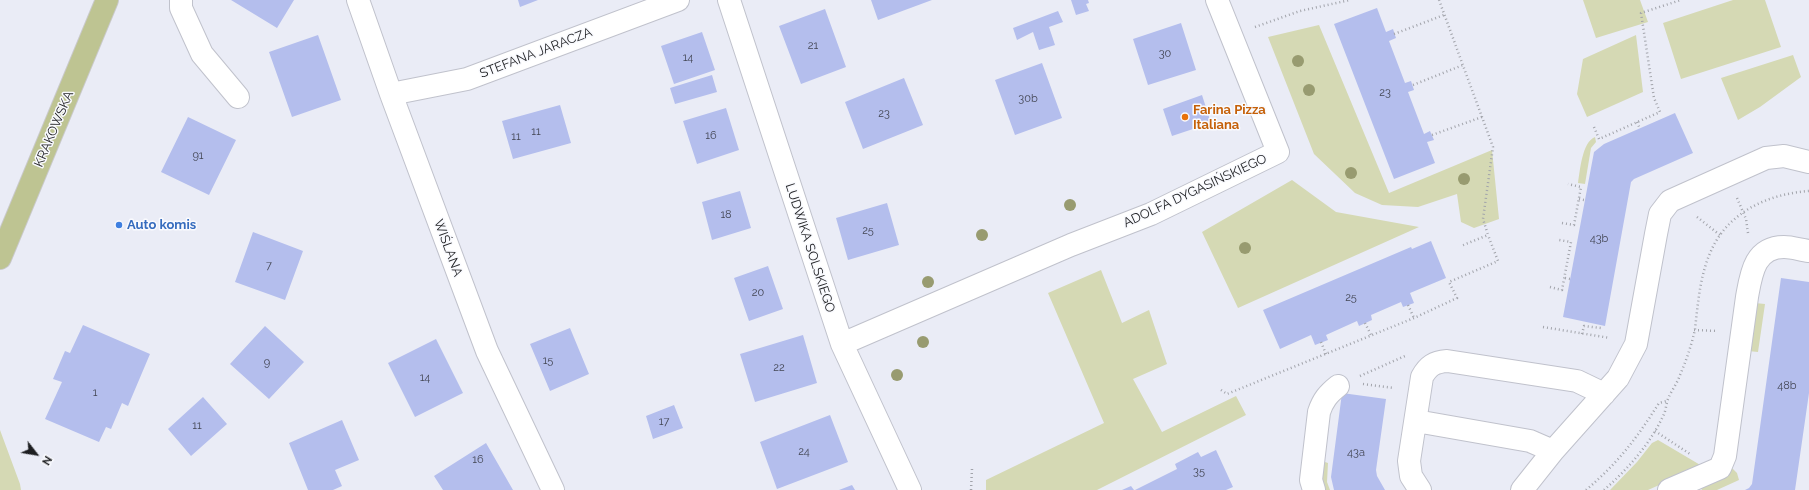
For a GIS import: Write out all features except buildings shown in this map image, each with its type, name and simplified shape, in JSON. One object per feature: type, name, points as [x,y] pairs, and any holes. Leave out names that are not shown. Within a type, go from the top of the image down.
[{"type":"main road","name":"KRAKOWSKA","points":[[0,258],[107,0]]},
{"type":"street","points":[[181,0],[180,8],[202,54],[238,97]]},
{"type":"street","name":"WIŚLANA","points":[[358,0],[391,94],[487,351],[553,490]]},
{"type":"street","name":"STEFANA JARACZA","points":[[391,94],[467,79],[678,0]]},
{"type":"street","name":"LUDWIKA SOLSKIEGO","points":[[729,0],[842,344],[910,490]]},
{"type":"street","name":"ADOLFA DYGASIŃSKIEGO","points":[[842,344],[1070,245],[1151,214],[1278,152],[1217,0]]},
{"type":"street","points":[[1522,490],[1553,451],[1618,378],[1636,344],[1660,214],[1670,202],[1766,158],[1784,156],[1809,162]]},
{"type":"street","points":[[1669,490],[1720,468],[1725,456],[1747,298],[1751,275],[1756,262],[1764,254],[1777,248],[1785,247],[1809,251]]},
{"type":"street","points":[[1424,489],[1411,476],[1409,461],[1422,377],[1429,366],[1447,361],[1578,381],[1604,394]]},
{"type":"street","points":[[1314,490],[1311,480],[1319,412],[1322,402],[1328,394],[1338,386]]},
{"type":"street","points":[[1416,421],[1530,441],[1553,451]]},
{"type":"path","points":[[1230,35],[1300,11],[1350,0]]},
{"type":"path","points":[[1221,390],[1227,394],[1414,318],[1457,298],[1449,282],[1498,261],[1483,219],[1493,146],[1439,0]]},
{"type":"path","points":[[1594,127],[1599,139],[1660,112],[1654,98],[1641,13],[1681,0]]},
{"type":"path","points":[[1394,34],[1444,15]]},
{"type":"path","points":[[1413,85],[1463,65]]},
{"type":"path","points":[[1432,136],[1482,117]]},
{"type":"path","points":[[1637,122],[1640,129]]},
{"type":"path","points":[[1562,223],[1574,225],[1581,187],[1568,184]]},
{"type":"path","points":[[1604,490],[1628,466],[1655,431],[1665,412],[1667,401],[1680,377],[1694,330],[1696,312],[1710,251],[1720,235],[1743,212],[1762,201],[1790,192],[1809,191]]},
{"type":"path","points":[[1579,199],[1584,200]]},
{"type":"path","points":[[1698,218],[1720,235]]},
{"type":"path","points":[[1461,246],[1488,235]]},
{"type":"path","points":[[1550,287],[1562,290],[1572,242],[1559,240]]},
{"type":"path","points":[[1565,278],[1570,279]]},
{"type":"path","points":[[1408,305],[1414,318]]},
{"type":"path","points":[[1365,323],[1371,335]]},
{"type":"path","points":[[1582,334],[1584,326],[1601,328]]},
{"type":"path","points":[[1543,327],[1601,337]]},
{"type":"path","points":[[1321,342],[1326,354]]},
{"type":"path","points":[[1338,386],[1378,367],[1409,355]]},
{"type":"path","points":[[1367,385],[1385,387]]},
{"type":"path","points":[[1586,490],[1611,468],[1627,451],[1659,403],[1667,401]]},
{"type":"path","points":[[1655,431],[1693,456]]},
{"type":"path","points":[[971,490],[972,469]]},
{"type":"green space","points":[[1583,0],[1640,0],[1648,22],[1596,38]]},
{"type":"green space","points":[[1733,0],[1765,0],[1781,47],[1681,79],[1663,23]]},
{"type":"green space","points":[[1319,25],[1389,193],[1492,150],[1499,219],[1474,228],[1461,222],[1457,194],[1418,207],[1382,205],[1355,193],[1314,154],[1268,37]]},
{"type":"green space","points":[[1636,35],[1643,92],[1587,117],[1577,94],[1583,59]]},
{"type":"green space","points":[[1793,55],[1801,77],[1760,107],[1738,120],[1721,78]]},
{"type":"green space","points":[[1595,137],[1596,142],[1591,148],[1585,184],[1578,183],[1584,151],[1587,145]]},
{"type":"green space","points":[[1292,180],[1336,212],[1419,227],[1238,308],[1202,232]]},
{"type":"green space","points":[[1101,270],[1122,323],[1149,310],[1167,364],[1133,379],[1162,432],[1236,396],[1246,415],[1097,490],[986,490],[986,480],[1104,423],[1048,293]]},
{"type":"green space","points":[[1755,303],[1765,304],[1758,352],[1748,351]]},
{"type":"green space","points":[[0,430],[20,484],[21,490],[0,490]]},
{"type":"green space","points":[[1658,440],[1702,466],[1648,490],[1610,490],[1637,462],[1652,443]]},
{"type":"green space","points":[[1322,461],[1328,463],[1327,482],[1330,490],[1322,490]]},
{"type":"green space","points":[[1730,466],[1737,473],[1739,480],[1717,490],[1702,490],[1700,486]]},
{"type":"place","name":"Farina Pizza Italiana","points":[[1185,117]]},
{"type":"place","name":"Auto komis","points":[[119,225]]}]
